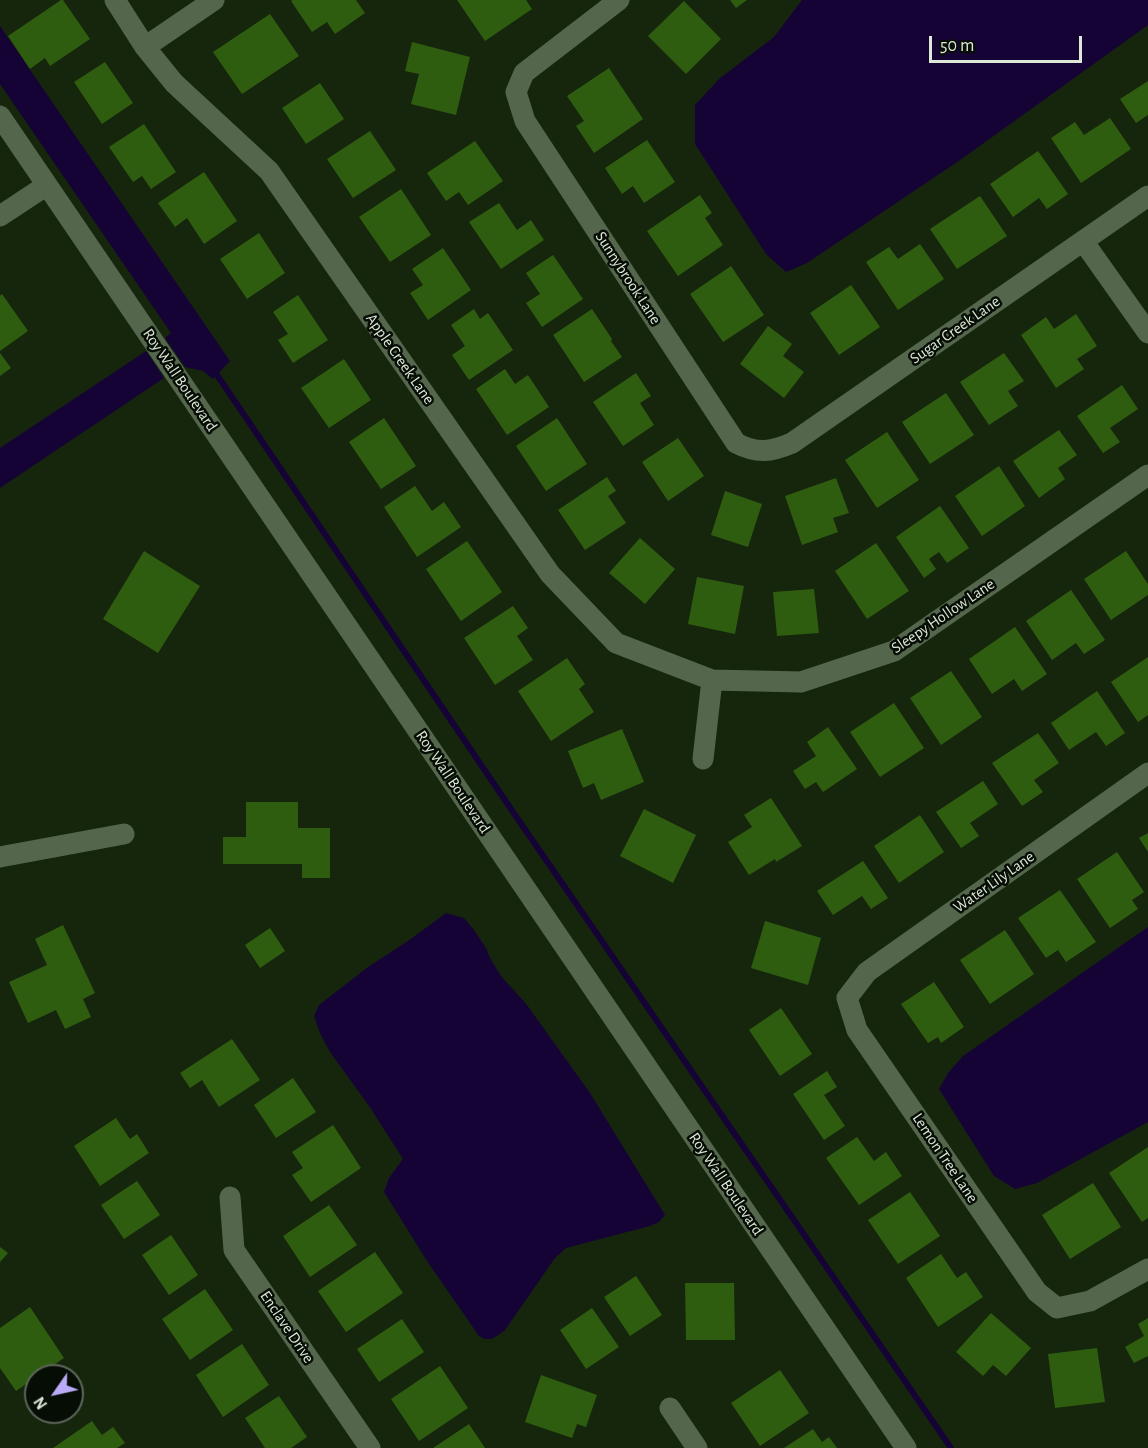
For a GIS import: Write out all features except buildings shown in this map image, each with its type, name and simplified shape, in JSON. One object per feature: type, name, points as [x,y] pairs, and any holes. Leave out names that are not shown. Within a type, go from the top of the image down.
[{"type":"street","name":"Apple Creek Lane","points":[[115,0],[146,47],[174,83],[268,171],[550,574],[616,643],[712,680]]},
{"type":"street","points":[[146,47],[214,0]]},
{"type":"street","name":"Sunnybrook Lane","points":[[620,0],[524,73],[516,92],[525,121],[736,443],[756,450]]},
{"type":"street","name":"Roy Wall Boulevard","points":[[0,116],[906,1448]]},
{"type":"street","points":[[0,216],[47,185]]},
{"type":"street","name":"Sugar Creek Lane","points":[[756,450],[776,450],[792,443],[1148,196]]},
{"type":"street","points":[[1083,241],[1148,333]]},
{"type":"street","name":"Sleepy Hollow Lane","points":[[712,680],[801,682],[894,651],[1148,475]]},
{"type":"street","points":[[704,759],[712,680]]},
{"type":"street","name":"Water Lily Lane","points":[[848,998],[867,972],[1148,773]]},
{"type":"street","points":[[0,857],[124,834]]},
{"type":"street","name":"Lemon Tree Lane","points":[[848,998],[857,1030],[1037,1292],[1058,1308],[1090,1301],[1148,1269]]},
{"type":"street","name":"Enclave Drive","points":[[230,1197],[234,1250],[370,1448]]},
{"type":"street","points":[[670,1408],[697,1448]]},
{"type":"shaded area","points":[[802,0],[1148,0],[1148,25],[963,158],[807,263],[786,272],[766,254],[695,144],[695,105],[719,79],[774,37]]},
{"type":"shaded area","points":[[0,26],[230,361],[213,379],[203,371],[185,367],[165,338],[171,333],[0,84]]},
{"type":"shaded area","points":[[146,351],[164,378],[0,488],[0,448]]},
{"type":"shaded area","points":[[446,913],[464,918],[474,930],[501,976],[527,1005],[590,1093],[665,1215],[659,1222],[650,1226],[566,1248],[555,1258],[505,1330],[490,1339],[479,1336],[427,1261],[384,1192],[389,1178],[403,1159],[330,1052],[314,1016],[319,1005],[368,967]]},
{"type":"shaded area","points":[[1148,927],[1148,1122],[1037,1183],[1015,1189],[994,1176],[939,1089],[948,1073],[963,1056]]},
{"type":"waterway","points":[[213,369],[513,812],[951,1448]]}]
